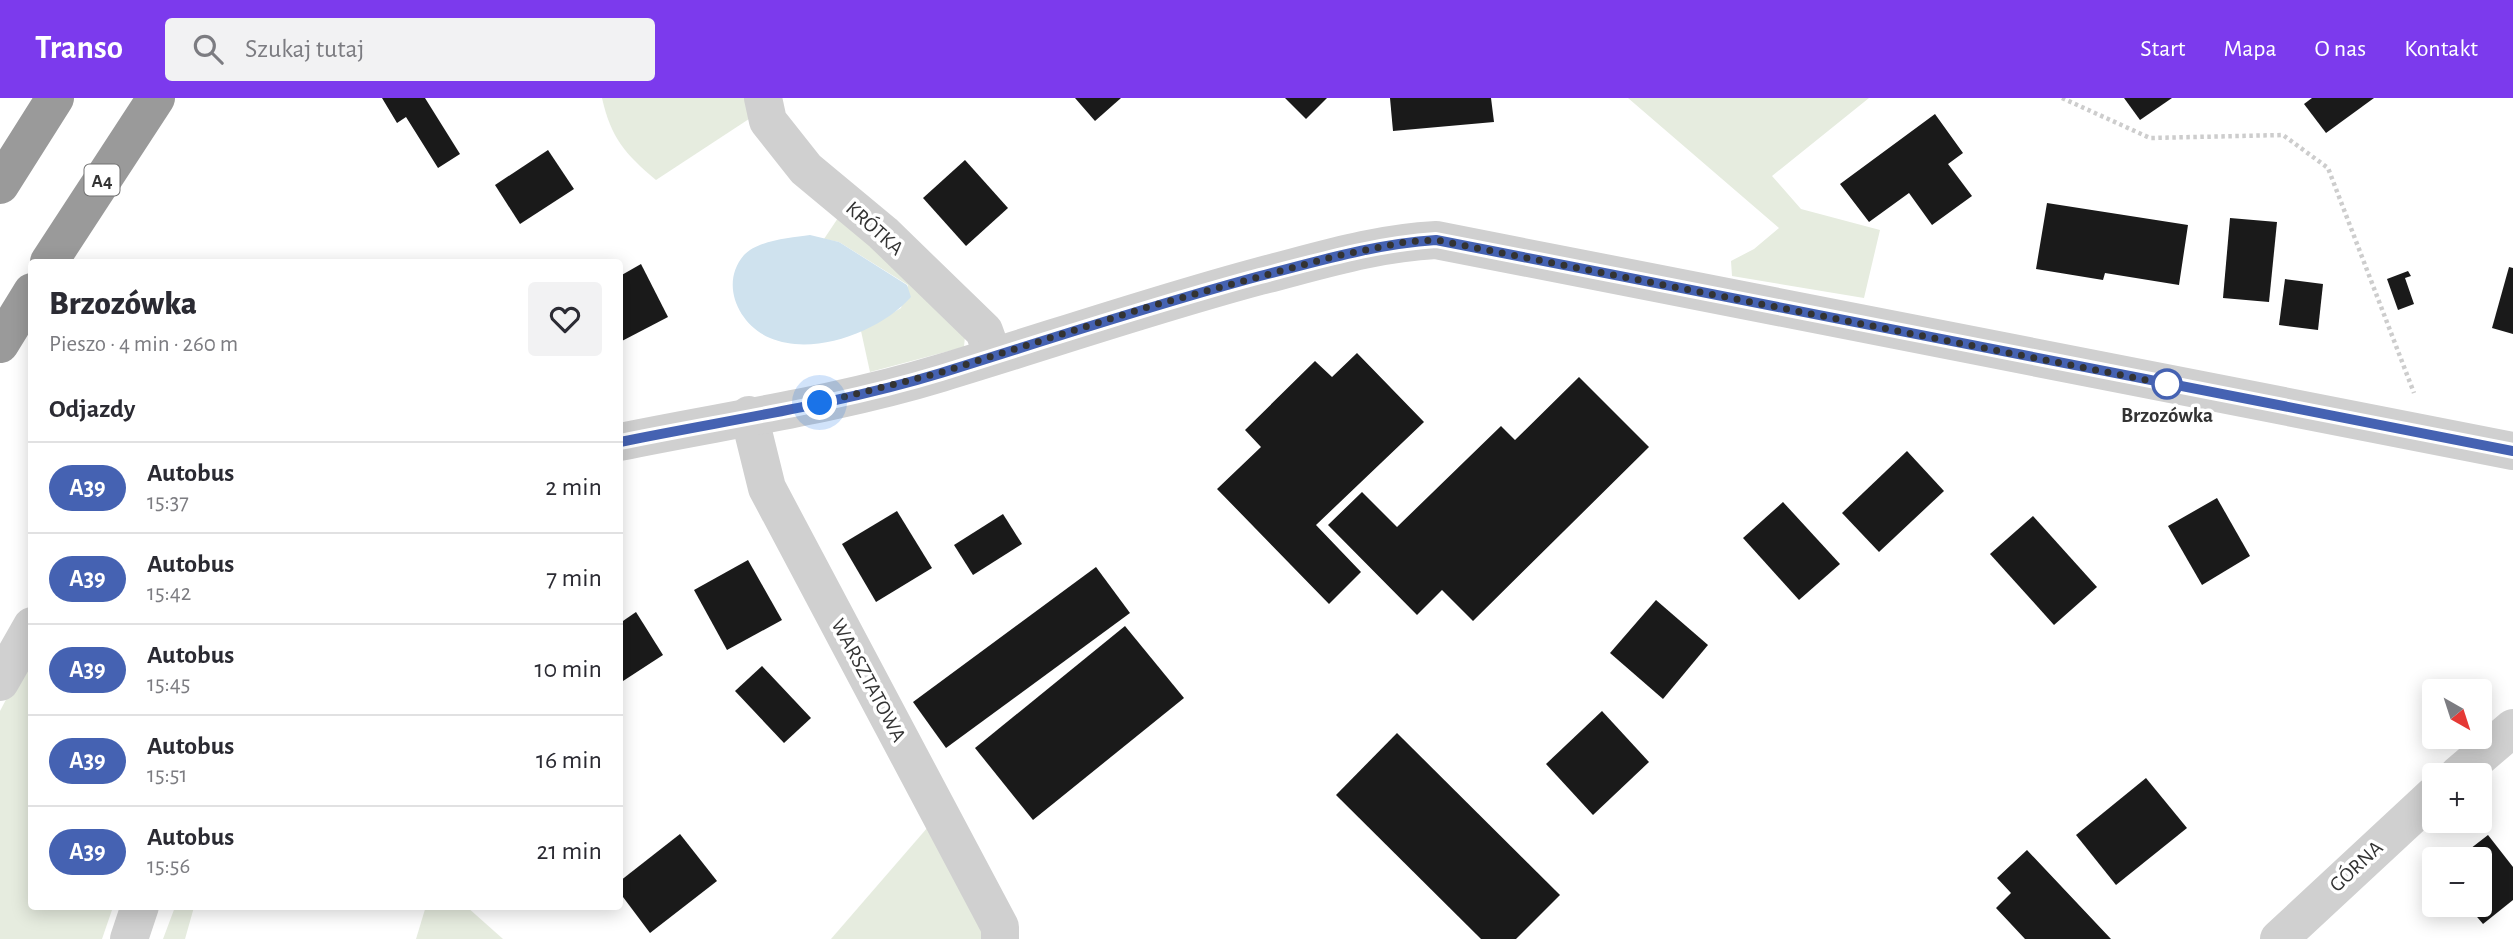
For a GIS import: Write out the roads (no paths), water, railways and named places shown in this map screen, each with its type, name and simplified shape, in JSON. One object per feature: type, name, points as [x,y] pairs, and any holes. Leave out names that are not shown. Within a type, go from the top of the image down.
[{"type":"highway","points":[[0,185],[55,98]]},
{"type":"highway","name":"A4","points":[[51,259],[156,98]]},
{"type":"highway","points":[[0,344],[28,298]]},
{"type":"street","name":"KRÓTKA","points":[[763,98],[768,121],[806,169],[883,233],[984,331],[993,356]]},
{"type":"street","points":[[623,441],[843,399],[993,356],[1151,306],[1336,256],[1405,242],[1436,240],[2513,451]]},
{"type":"street","name":"WARSZTATOWA","points":[[749,415],[767,488],[1000,927],[1000,939]]},
{"type":"street","points":[[0,682],[28,633]]},
{"type":"street","points":[[2472,763],[2513,728]]},
{"type":"street","name":"GÓRNA","points":[[2279,939],[2422,806]]},
{"type":"street","points":[[129,939],[138,910]]},
{"type":"water","points":[[810,235],[839,242],[907,285],[911,297],[898,309],[865,330],[826,342],[787,343],[759,332],[749,324],[736,302],[733,278],[737,266],[744,255],[757,246],[775,240]]},
{"type":"place","name":"Brzozówka","points":[[2167,384]]}]
